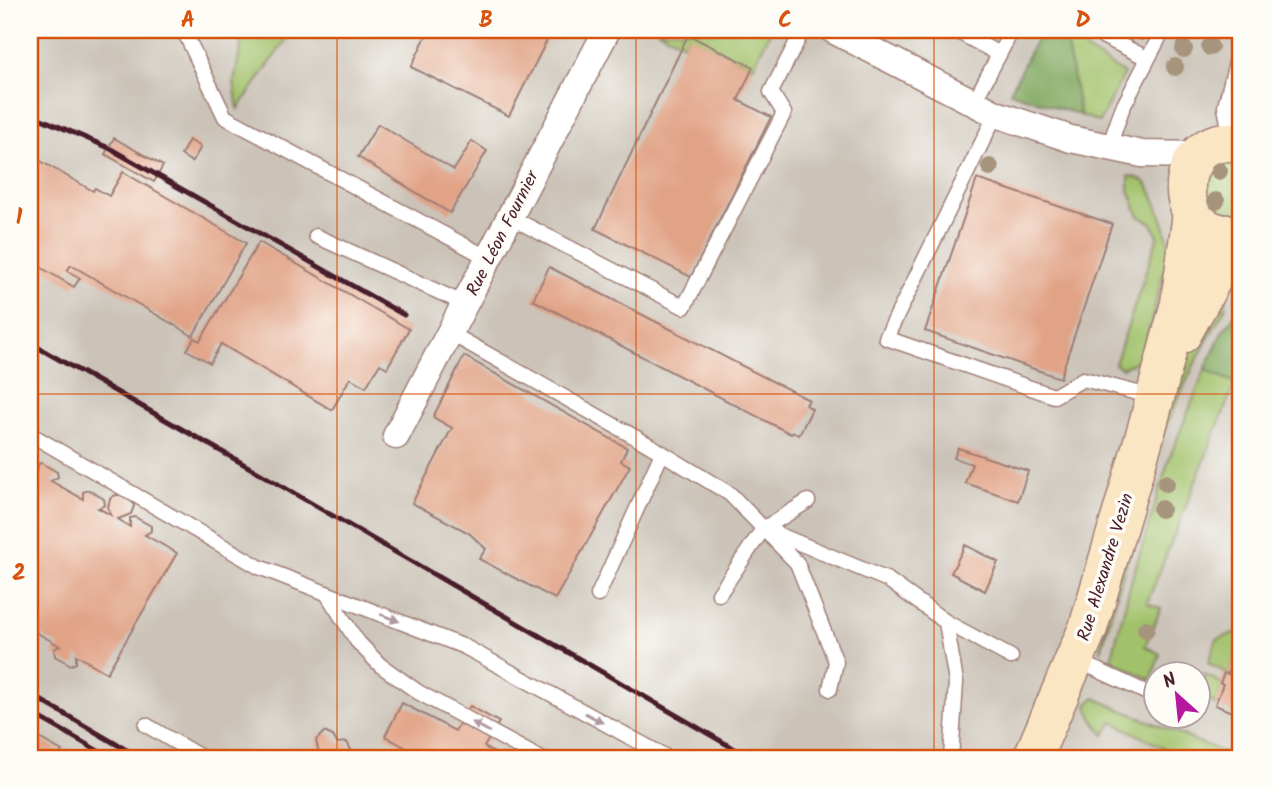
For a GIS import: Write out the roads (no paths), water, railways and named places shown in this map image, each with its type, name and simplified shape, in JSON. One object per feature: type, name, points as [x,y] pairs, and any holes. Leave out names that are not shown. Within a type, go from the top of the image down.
[{"type":"street","name":"Rue Léon Fournier","points":[[396,436],[607,30]]},
{"type":"street","points":[[833,30],[985,108],[1071,139],[1142,154],[1191,184],[1209,228],[1236,234]]},
{"type":"street","points":[[1191,184],[1209,147],[1223,142],[1237,130],[1241,67]]},
{"type":"street","name":"Rue Alexandre Vezin","points":[[1032,759],[1088,628],[1158,383],[1180,303],[1191,184]]},
{"type":"street","name":"Rue Alexandre Vezin","points":[[1158,383],[1236,234]]},
{"type":"lane","points":[[177,30],[186,35],[225,117],[488,258]]},
{"type":"lane","points":[[510,216],[684,307],[784,113],[771,92],[803,30]]},
{"type":"lane","points":[[955,30],[999,54]]},
{"type":"lane","points":[[1012,30],[999,54],[985,108],[886,338],[1054,396],[1083,379],[1158,383]]},
{"type":"lane","points":[[1090,30],[1147,58]]},
{"type":"lane","points":[[1109,147],[1122,109],[1163,30]]},
{"type":"lane","points":[[316,236],[464,304]]},
{"type":"lane","points":[[450,333],[730,494],[797,563],[836,662],[830,689]]},
{"type":"lane","points":[[30,434],[259,567],[465,647],[670,759]]},
{"type":"lane","points":[[598,595],[662,453]]},
{"type":"lane","points":[[719,594],[763,529],[808,501]]},
{"type":"lane","points":[[763,529],[888,580],[946,622],[1011,657]]},
{"type":"lane","points":[[327,594],[357,641],[380,665],[418,692],[541,759]]},
{"type":"lane","points":[[946,622],[956,682],[951,759]]},
{"type":"lane","points":[[1075,659],[1142,690]]},
{"type":"lane","points":[[146,725],[204,759]]},
{"type":"railway","points":[[30,114],[109,148],[404,315]]},
{"type":"railway","points":[[30,343],[752,759]]},
{"type":"railway","points":[[30,694],[142,759]]},
{"type":"railway","points":[[30,712],[112,759]]}]
